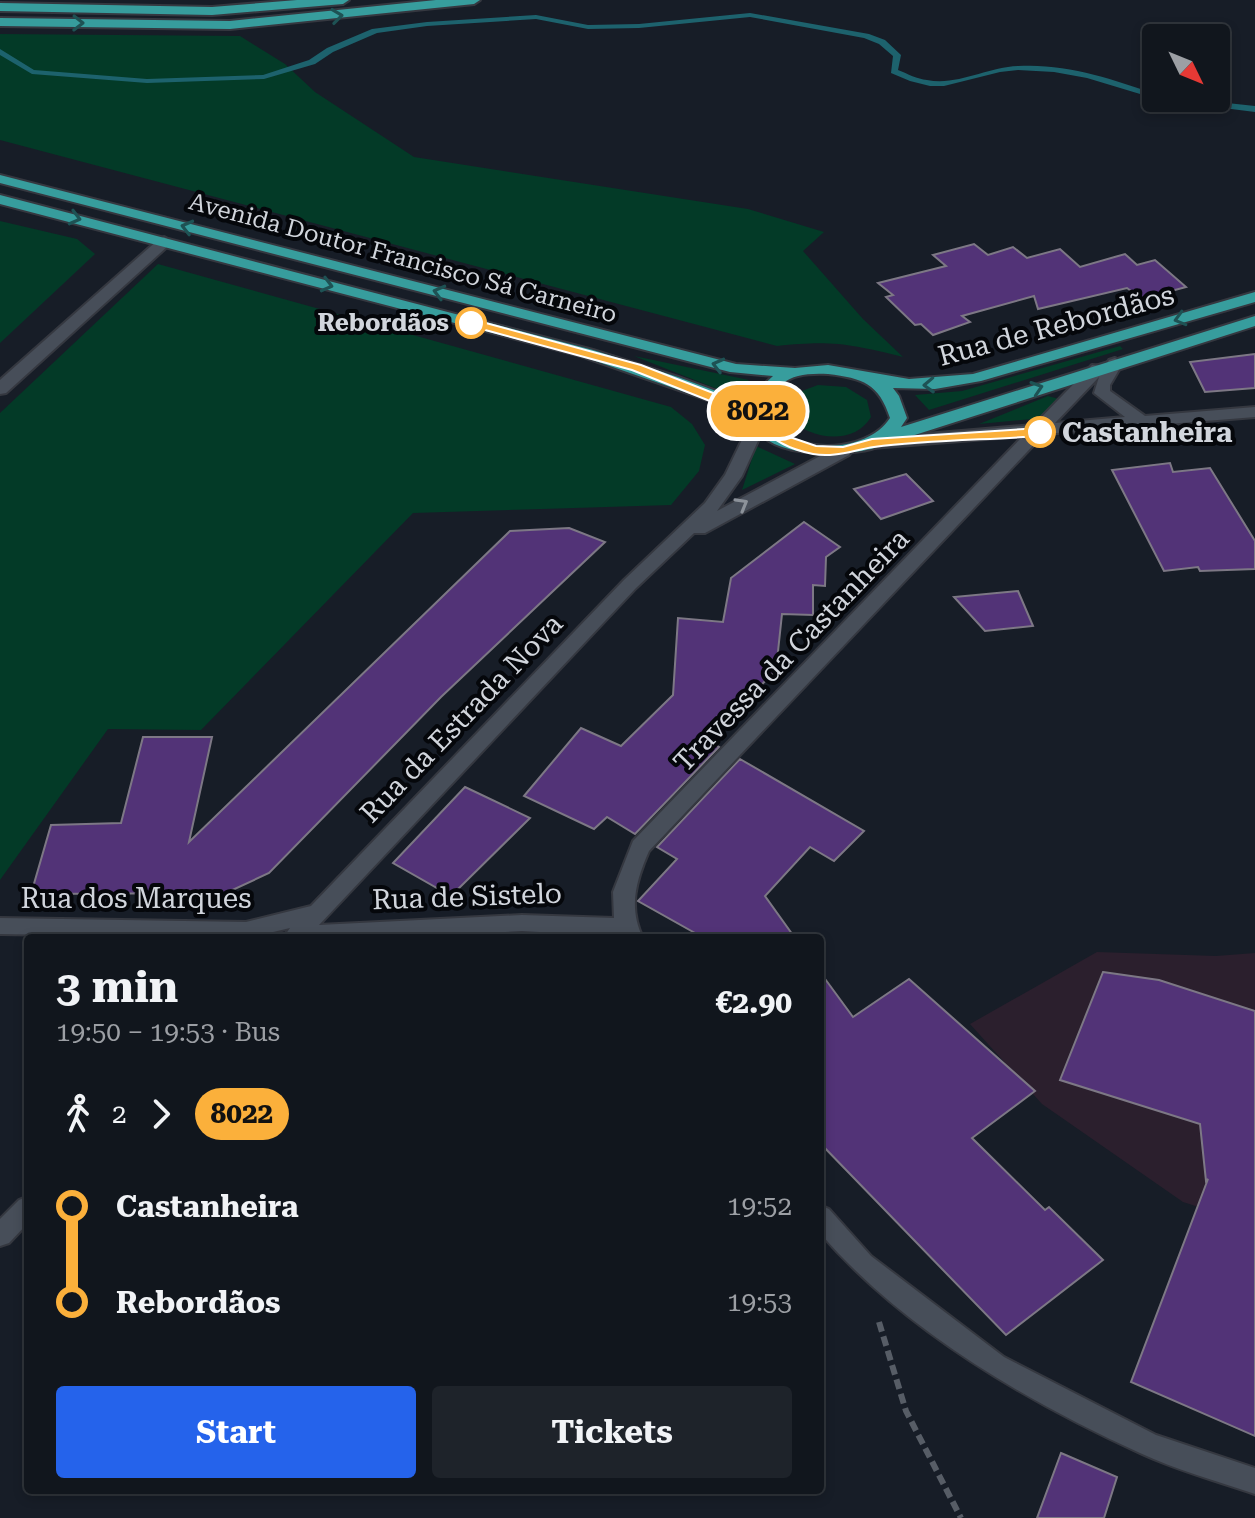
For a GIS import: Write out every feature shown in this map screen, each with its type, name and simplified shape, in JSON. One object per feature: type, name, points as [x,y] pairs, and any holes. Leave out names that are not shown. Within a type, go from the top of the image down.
[{"type":"main road","points":[[0,7],[212,11],[343,0]]},
{"type":"main road","points":[[0,22],[230,25],[474,0]]},
{"type":"main road","name":"Avenida Doutor Francisco Sá Carneiro","points":[[0,179],[727,367],[766,374],[795,373]]},
{"type":"main road","name":"Avenida Doutor Francisco Sá Carneiro","points":[[0,199],[612,360],[760,415]]},
{"type":"main road","name":"Rua de Rebordãos","points":[[870,379],[898,386],[941,385],[975,378],[1255,297]]},
{"type":"main road","name":"Rua de Rebordãos","points":[[878,440],[1098,368],[1255,321]]},
{"type":"main road","points":[[833,369],[870,379],[887,391],[896,407],[895,423],[878,440],[843,451],[800,447],[779,438],[760,415],[763,395],[768,389],[795,373],[833,369]]},
{"type":"street","points":[[0,389],[164,242]]},
{"type":"street","points":[[1115,363],[1102,385],[1102,393],[1143,422]]},
{"type":"street","name":"Travessa da Castanheira","points":[[629,932],[622,891],[640,847],[1098,368]]},
{"type":"street","points":[[878,440],[1040,432],[1255,412]]},
{"type":"street","name":"Rua da Estrada Nova","points":[[298,934],[630,584],[675,543],[722,492],[760,415]]},
{"type":"street","name":"Rua da Estrada Nova","points":[[675,543],[843,451]]},
{"type":"street","name":"Rua dos Marques","points":[[0,926],[246,930],[318,913]]},
{"type":"street","name":"Rua de Sistelo","points":[[344,934],[522,923],[629,932]]},
{"type":"street","points":[[0,1235],[24,1211]]},
{"type":"street","points":[[824,1221],[862,1264],[995,1365],[1150,1445],[1255,1481]]},
{"type":"path","points":[[862,1264],[906,1411],[961,1518]]},
{"type":"shaded area","points":[[1097,952],[1216,956],[1255,953],[1255,1225],[1183,1202],[1042,1104],[970,1024]]},
{"type":"green space","points":[[0,34],[240,36],[285,64],[315,92],[414,157],[748,209],[824,232],[803,251],[863,319],[903,357],[841,344],[777,346],[0,140]]},
{"type":"green space","points":[[0,221],[77,239],[95,254],[0,343]]},
{"type":"green space","points":[[158,264],[671,407],[692,424],[705,445],[699,471],[671,505],[413,513],[201,730],[108,729],[0,880],[0,413]]},
{"type":"green space","points":[[1120,346],[1123,349],[929,410],[915,395],[962,391]]},
{"type":"green space","points":[[634,356],[749,380],[735,396]]},
{"type":"green space","points":[[818,385],[846,387],[867,400],[871,417],[863,426],[843,436],[819,435],[797,425],[788,417],[788,401],[794,394]]},
{"type":"green space","points":[[1048,396],[1059,399],[1043,418],[979,424]]},
{"type":"green space","points":[[756,446],[795,464],[742,490]]},
{"type":"building","points":[[974,244],[988,255],[1013,247],[1027,258],[1060,249],[1080,267],[1125,254],[1137,265],[1155,260],[1186,287],[1142,299],[1127,288],[1038,309],[1034,296],[962,316],[970,322],[933,335],[921,324],[915,325],[886,297],[893,295],[878,283],[946,266],[933,255]]},
{"type":"building","points":[[1255,354],[1255,388],[1205,392],[1190,362]]},
{"type":"building","points":[[1170,463],[1173,472],[1210,468],[1255,541],[1255,569],[1200,571],[1198,567],[1164,571],[1112,470]]},
{"type":"building","points":[[906,474],[933,501],[881,519],[854,489]]},
{"type":"building","points":[[804,522],[840,547],[826,557],[825,586],[813,585],[813,615],[782,614],[776,670],[707,740],[719,747],[635,834],[607,817],[594,829],[524,796],[581,728],[621,746],[673,695],[678,618],[723,622],[731,578]]},
{"type":"building","points":[[569,528],[605,542],[441,697],[269,873],[226,893],[31,894],[51,825],[121,823],[143,737],[212,737],[189,842],[510,531]]},
{"type":"building","points":[[1018,591],[1033,626],[985,631],[954,597]]},
{"type":"building","points":[[740,759],[864,831],[834,861],[810,847],[765,896],[792,934],[697,934],[638,901],[677,859],[657,847]]},
{"type":"building","points":[[465,787],[530,818],[451,896],[393,863]]},
{"type":"building","points":[[1103,972],[1159,980],[1255,1011],[1255,1436],[1131,1382],[1208,1179],[1206,1181],[1200,1124],[1060,1080]]},
{"type":"building","points":[[824,977],[853,1017],[909,979],[1035,1091],[972,1138],[1045,1210],[1049,1207],[1103,1260],[1006,1335],[824,1147]]},
{"type":"building","points":[[1061,1453],[1117,1477],[1104,1518],[1037,1518]]},
{"type":"waterway","points":[[0,51],[32,72],[147,81],[264,77],[312,62],[330,50],[375,31],[427,24],[536,17],[588,27],[639,26],[750,15],[866,36],[882,42],[897,55],[894,71],[913,80],[944,84],[1000,70],[1036,68],[1088,76],[1142,92]]},
{"type":"waterway","points":[[1230,106],[1255,109]]},
{"type":"bus line","name":"8022","points":[[471,323],[636,368],[735,406],[760,412],[760,419],[779,438],[814,450],[843,451],[872,443],[1040,432]]},
{"type":"place","name":"Rebordãos","points":[[471,323]]},
{"type":"place","name":"Castanheira","points":[[1040,432]]}]
